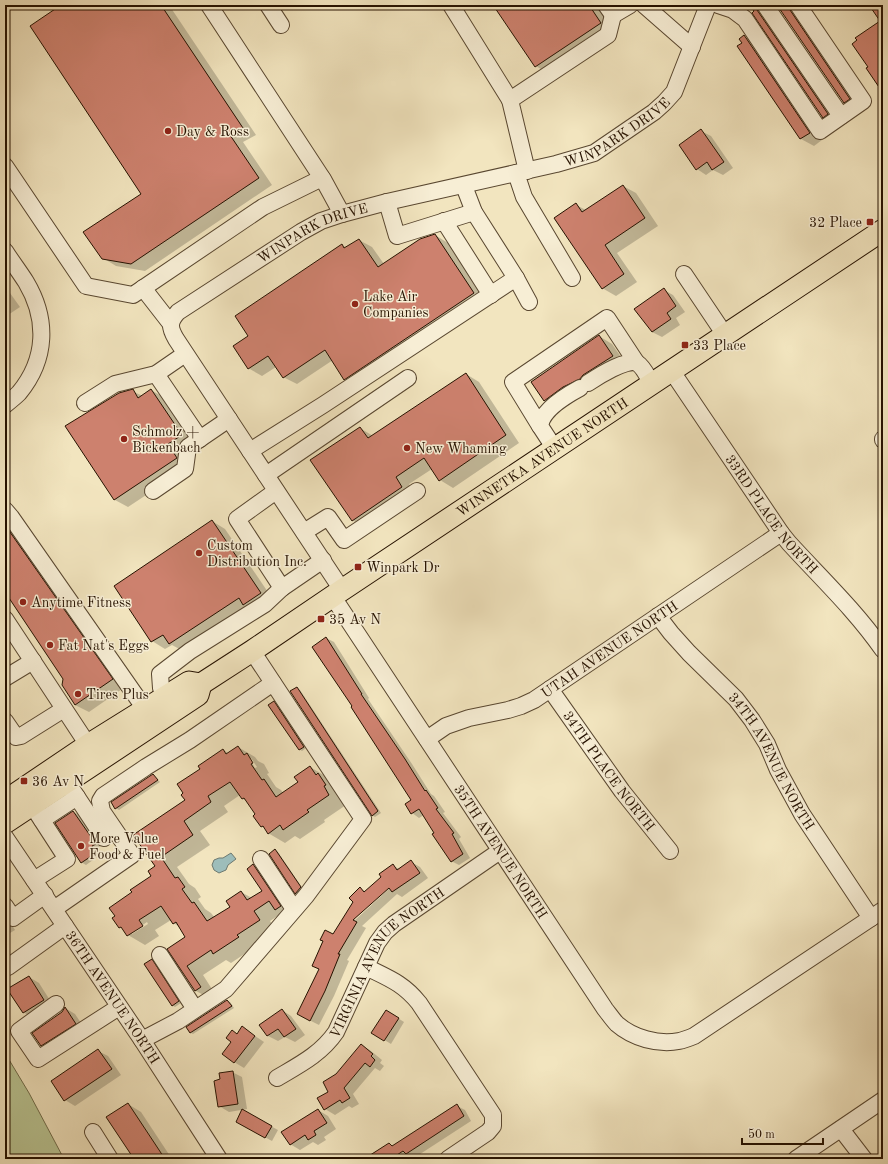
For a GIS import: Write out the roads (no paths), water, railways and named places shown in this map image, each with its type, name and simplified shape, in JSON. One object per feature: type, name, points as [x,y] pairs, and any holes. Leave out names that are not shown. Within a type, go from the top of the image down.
[{"type":"main road","name":"WINNETKA AVENUE NORTH","points":[[5,823],[37,813],[72,789],[198,695],[201,684],[883,230]]},
{"type":"main road","name":"WINNETKA AVENUE NORTH","points":[[5,801],[88,745],[189,682],[201,684]]},
{"type":"street","points":[[208,5],[322,178],[342,214]]},
{"type":"street","points":[[268,5],[281,25]]},
{"type":"street","points":[[451,5],[510,100],[522,172],[524,197],[572,278]]},
{"type":"street","points":[[510,100],[608,35],[610,10],[630,5]]},
{"type":"street","points":[[644,5],[692,47]]},
{"type":"street","name":"WINPARK DRIVE","points":[[171,324],[173,318],[178,312],[301,232],[321,221],[387,202],[464,186],[578,159],[594,153],[654,112],[674,92],[708,5]]},
{"type":"street","points":[[718,5],[733,10],[742,9],[745,19],[820,131],[863,101],[798,5]]},
{"type":"street","points":[[765,5],[841,116]]},
{"type":"street","points":[[5,166],[86,286],[133,295],[263,206],[322,178]]},
{"type":"street","points":[[464,186],[474,212],[516,278],[529,302]]},
{"type":"street","points":[[387,202],[397,236],[474,212]]},
{"type":"street","points":[[444,221],[491,295]]},
{"type":"street","points":[[5,251],[26,283],[38,308],[42,333],[39,355],[32,374],[18,393],[5,405]]},
{"type":"street","points":[[684,274],[725,335]]},
{"type":"street","points":[[250,451],[381,368],[516,278]]},
{"type":"street","points":[[143,288],[171,324],[171,332],[185,354],[323,560],[337,593]]},
{"type":"street","points":[[555,449],[513,382],[607,318],[652,384]]},
{"type":"street","points":[[85,403],[115,384],[156,374],[185,354]]},
{"type":"street","points":[[540,426],[543,416],[562,400],[584,385],[614,368],[631,362],[636,362]]},
{"type":"street","name":"33RD PLACE NORTH","points":[[672,370],[781,534],[841,598],[878,632],[883,650]]},
{"type":"street","points":[[156,374],[200,439]]},
{"type":"street","points":[[266,475],[408,378]]},
{"type":"street","points":[[153,491],[185,470],[188,447],[228,419]]},
{"type":"street","points":[[276,491],[237,519],[282,588]]},
{"type":"street","points":[[304,532],[328,517],[344,540],[417,491]]},
{"type":"street","points":[[5,510],[12,517],[146,710]]},
{"type":"street","name":"UTAH AVENUE NORTH","points":[[427,739],[446,726],[469,718],[521,706],[550,689],[781,534]]},
{"type":"street","points":[[166,697],[161,688],[160,674],[190,651],[265,604],[282,588],[323,560]]},
{"type":"street","name":"35TH AVENUE NORTH","points":[[337,593],[427,739],[605,1009],[617,1024],[632,1034],[650,1040],[664,1042],[680,1041],[694,1036],[707,1029],[877,914]]},
{"type":"street","name":"34TH AVENUE NORTH","points":[[658,616],[689,653],[736,699],[752,720],[767,744],[778,770],[802,814],[877,914]]},
{"type":"street","points":[[5,618],[88,745]]},
{"type":"street","points":[[142,1040],[178,1021],[226,989],[318,880],[363,819],[252,651]]},
{"type":"street","points":[[5,678],[33,661]]},
{"type":"street","points":[[54,909],[132,855],[102,811],[100,802],[103,796],[190,740],[273,683]]},
{"type":"street","name":"34TH PLACE NORTH","points":[[550,689],[622,791],[670,851]]},
{"type":"street","points":[[5,721],[16,737],[21,736],[64,709]]},
{"type":"street","points":[[72,789],[104,838]]},
{"type":"street","points":[[34,880],[67,859],[37,813]]},
{"type":"street","name":"36TH AVENUE NORTH","points":[[5,837],[142,1040],[212,1157]]},
{"type":"street","name":"VIRGINIA AVENUE NORTH","points":[[277,1078],[304,1062],[321,1050],[330,1041],[336,1032],[377,943],[385,932],[394,924],[500,851]]},
{"type":"street","points":[[261,859],[294,909]]},
{"type":"street","points":[[5,906],[13,918],[45,895]]},
{"type":"street","points":[[8,967],[65,926]]},
{"type":"street","points":[[160,955],[195,1009]]},
{"type":"street","points":[[366,967],[401,984],[411,993],[493,1115],[493,1126],[488,1132],[448,1159]]},
{"type":"street","points":[[56,1004],[19,1031],[38,1059],[120,1007]]},
{"type":"street","points":[[796,1159],[883,1100]]},
{"type":"street","points":[[841,1129],[864,1159]]},
{"type":"street","points":[[93,1132],[110,1159]]},
{"type":"water","points":[[231,853],[236,859],[228,865],[226,870],[219,873],[214,870],[212,865],[214,860],[223,858]]},
{"type":"railway","points":[[5,9],[11,5]]},
{"type":"place","name":"Day & Ross","points":[[168,131]]},
{"type":"place","name":"32 Place","points":[[870,222]]},
{"type":"place","name":"Lake Air Companies","points":[[355,304]]},
{"type":"place","name":"33 Place","points":[[685,345]]},
{"type":"place","name":"Schmolz + Bickenbach","points":[[124,439]]},
{"type":"place","name":"New Whaming","points":[[407,448]]},
{"type":"place","name":"Custom Distribution Inc.","points":[[199,553]]},
{"type":"place","name":"Winpark Dr","points":[[358,567]]},
{"type":"place","name":"Anytime Fitness","points":[[23,602]]},
{"type":"place","name":"35 Av N","points":[[321,619]]},
{"type":"place","name":"Fat Nat's Eggs","points":[[50,645]]},
{"type":"place","name":"Tires Plus","points":[[78,694]]},
{"type":"place","name":"36 Av N","points":[[24,781]]},
{"type":"place","name":"More Value Food & Fuel","points":[[81,846]]}]
